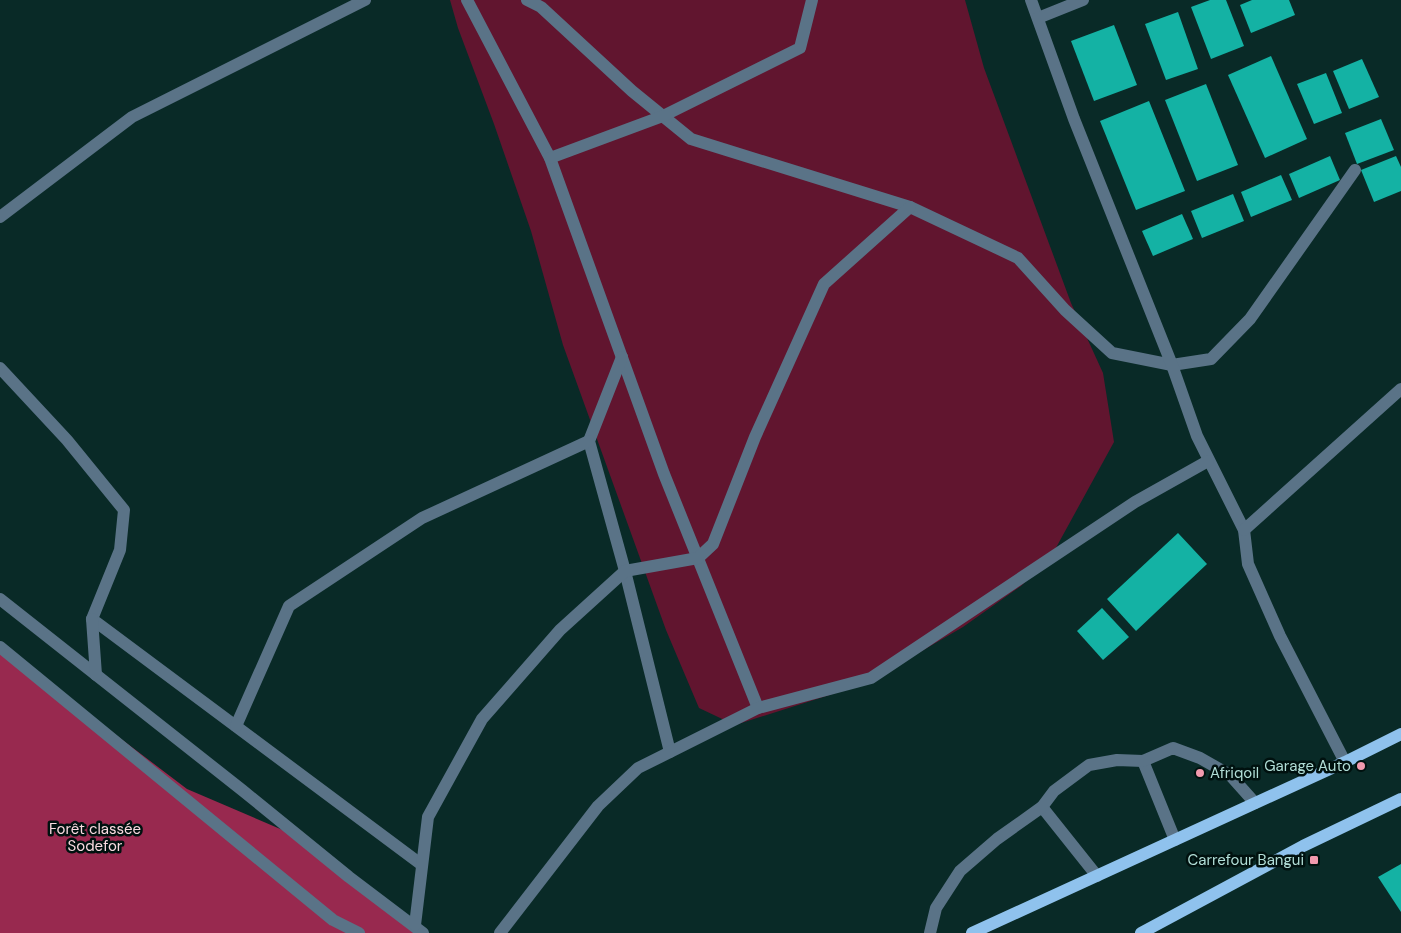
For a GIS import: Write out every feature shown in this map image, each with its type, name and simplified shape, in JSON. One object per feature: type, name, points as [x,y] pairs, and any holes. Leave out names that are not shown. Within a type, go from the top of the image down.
[{"type":"main road","points":[[972,933],[1345,762],[1401,734]]},
{"type":"main road","points":[[1141,933],[1303,846],[1401,799]]},
{"type":"street","points":[[0,217],[132,117],[365,0]]},
{"type":"street","points":[[467,0],[550,158],[664,474],[758,708]]},
{"type":"street","points":[[527,0],[540,7],[632,91],[691,139],[910,207],[1018,258],[1065,310],[1112,353],[1172,365],[1212,359],[1250,319],[1355,170]]},
{"type":"street","points":[[550,158],[663,116],[800,48],[812,0]]},
{"type":"street","points":[[1031,0],[1074,119],[1172,365],[1197,436],[1244,530],[1248,564],[1280,636],[1345,762]]},
{"type":"street","points":[[1038,18],[1083,0]]},
{"type":"street","points":[[419,929],[422,864],[428,817],[482,719],[560,630],[625,571],[698,558],[713,544],[755,437],[824,284],[910,207]]},
{"type":"street","points":[[622,357],[589,441],[625,571],[670,752]]},
{"type":"street","points":[[0,368],[67,440],[124,510],[120,550],[92,619],[96,675]]},
{"type":"street","points":[[1244,530],[1401,389]]},
{"type":"street","points":[[236,726],[289,606],[422,518],[589,441]]},
{"type":"street","points":[[500,933],[598,806],[638,768],[758,708],[871,678],[1136,502],[1208,461]]},
{"type":"street","points":[[0,599],[349,877],[419,929]]},
{"type":"street","points":[[92,619],[422,864]]},
{"type":"street","points":[[0,647],[333,920],[359,933]]},
{"type":"street","points":[[930,933],[936,908],[960,872],[997,839],[1042,807],[1054,791],[1090,765],[1117,760],[1143,761],[1173,748],[1200,758],[1230,775],[1255,803]]},
{"type":"street","points":[[1143,761],[1175,840]]},
{"type":"street","points":[[1042,807],[1097,876]]},
{"type":"shaded area","points":[[450,0],[965,0],[984,68],[1071,303],[1103,373],[1114,442],[1052,555],[1021,586],[963,627],[901,663],[845,690],[735,725],[699,708],[666,630],[563,345],[531,231],[458,28]]},
{"type":"green space","name":"Forêt classée Sodefor","points":[[0,647],[187,789],[292,834],[423,933],[0,933]]},
{"type":"building","points":[[1210,0],[1226,0],[1244,46],[1211,59],[1191,7]]},
{"type":"building","points":[[1252,0],[1289,0],[1295,15],[1251,33],[1240,5]]},
{"type":"building","points":[[1178,12],[1198,69],[1166,80],[1145,24]]},
{"type":"building","points":[[1114,25],[1137,85],[1094,101],[1071,41]]},
{"type":"building","points":[[1271,56],[1307,139],[1265,158],[1228,75]]},
{"type":"building","points":[[1362,59],[1379,97],[1349,109],[1333,71]]},
{"type":"building","points":[[1326,73],[1342,113],[1314,124],[1297,84]]},
{"type":"building","points":[[1206,84],[1238,165],[1197,181],[1165,100]]},
{"type":"building","points":[[1149,101],[1185,191],[1136,210],[1100,121]]},
{"type":"building","points":[[1381,119],[1394,150],[1357,164],[1345,133]]},
{"type":"building","points":[[1330,156],[1340,180],[1299,198],[1289,174]]},
{"type":"building","points":[[1396,156],[1401,167],[1401,191],[1374,202],[1361,170]]},
{"type":"building","points":[[1281,175],[1292,200],[1251,217],[1241,192]]},
{"type":"building","points":[[1233,194],[1244,221],[1202,238],[1191,211]]},
{"type":"building","points":[[1182,214],[1193,239],[1153,256],[1142,231]]},
{"type":"building","points":[[1178,533],[1207,564],[1136,631],[1107,599]]},
{"type":"building","points":[[1102,608],[1129,637],[1103,660],[1077,631]]},
{"type":"building","points":[[1401,864],[1401,912],[1378,877]]},
{"type":"place","name":"Garage Auto","points":[[1361,766]]},
{"type":"place","name":"Afriqoil","points":[[1200,773]]},
{"type":"place","name":"Carrefour Bangui","points":[[1314,860]]}]
